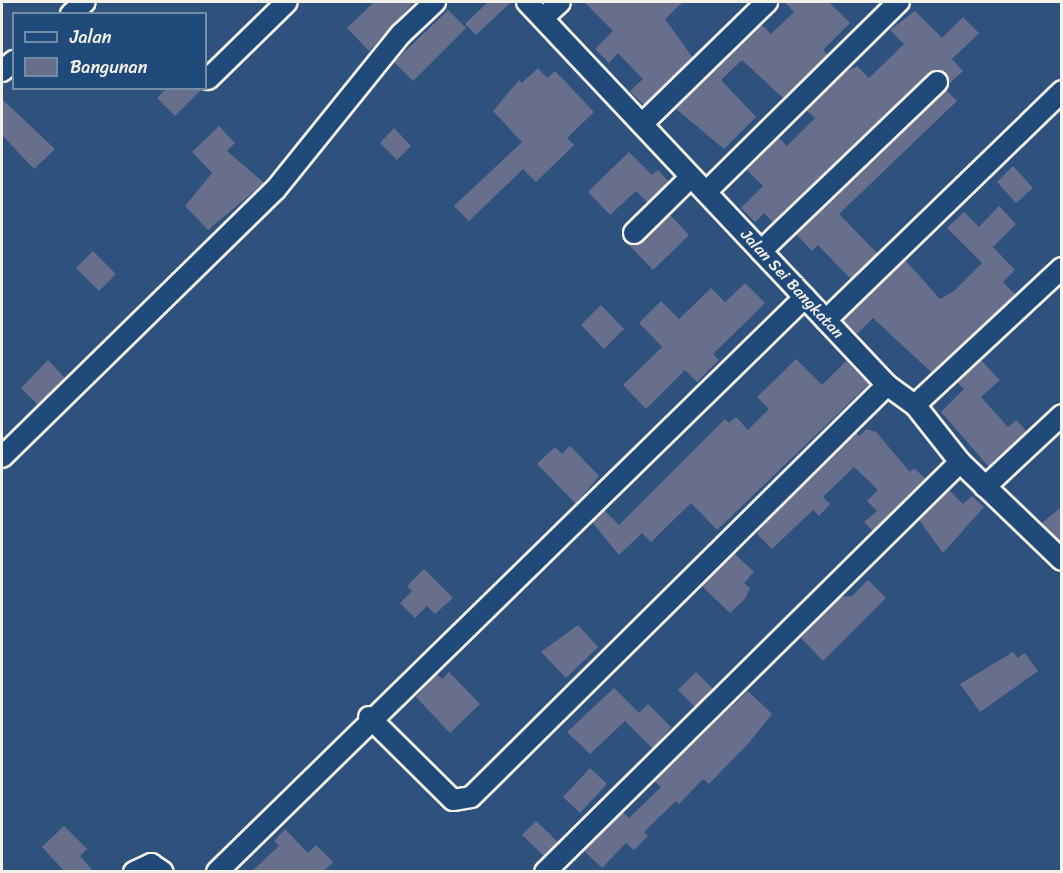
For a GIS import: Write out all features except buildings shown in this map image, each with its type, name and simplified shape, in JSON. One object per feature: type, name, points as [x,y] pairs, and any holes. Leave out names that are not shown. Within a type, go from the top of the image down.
[{"type":"street","points":[[73,12],[85,2]]},
{"type":"street","points":[[208,79],[287,2]]},
{"type":"street","points":[[2,458],[275,190],[401,34],[435,2]]},
{"type":"street","name":"Jalan Sei Bangkatan","points":[[527,2],[887,385],[915,405],[960,462],[1061,558]]},
{"type":"street","points":[[543,18],[560,2]]},
{"type":"street","points":[[642,124],[767,2]]},
{"type":"street","points":[[706,192],[898,2]]},
{"type":"street","points":[[761,251],[938,82]]},
{"type":"street","points":[[826,320],[1062,90]]},
{"type":"street","points":[[634,233],[691,177]]},
{"type":"street","points":[[915,405],[1062,268]]},
{"type":"street","points":[[217,872],[369,717],[805,297]]},
{"type":"street","points":[[369,717],[453,800],[471,797],[887,385]]},
{"type":"street","points":[[985,487],[1062,415]]},
{"type":"street","points":[[545,872],[960,462]]},
{"type":"street","points":[[134,872],[150,864],[163,872]]}]
